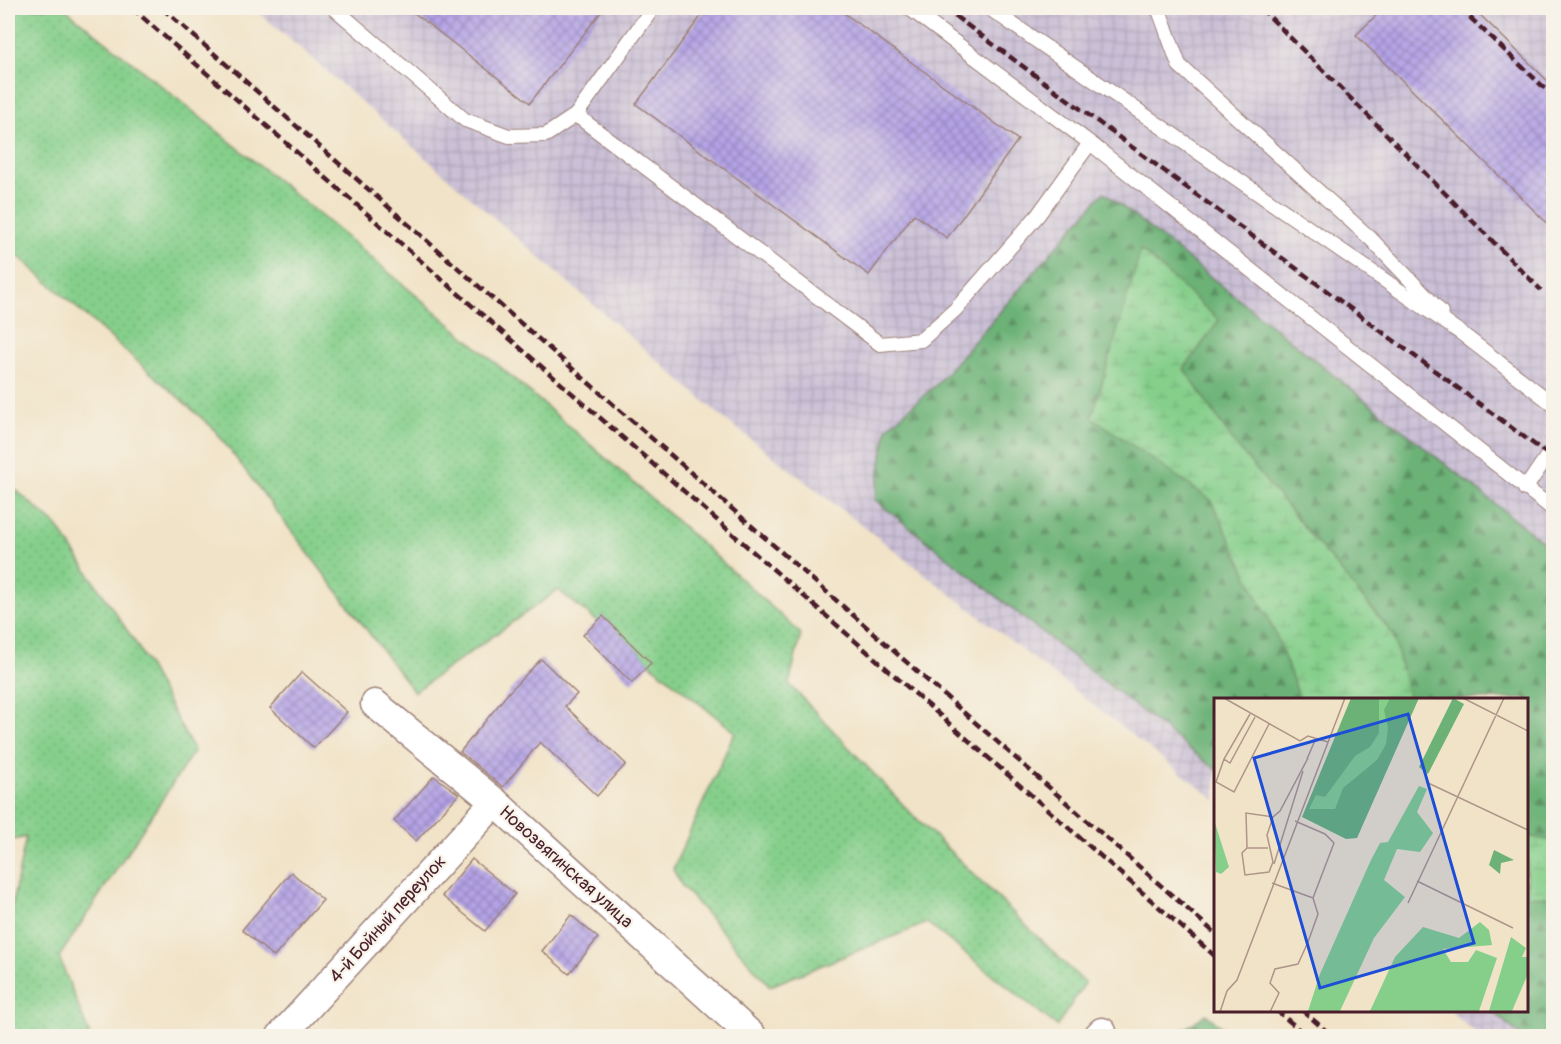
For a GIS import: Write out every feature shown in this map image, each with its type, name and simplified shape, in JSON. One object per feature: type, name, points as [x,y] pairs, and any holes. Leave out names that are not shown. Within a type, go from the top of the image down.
[{"type":"street","name":"Новозвягинская улица","points":[[375,704],[495,802],[752,1036]]},
{"type":"street","name":"4-й Бойный переулок","points":[[281,1036],[495,802]]},
{"type":"lane","points":[[334,8],[465,120],[509,136],[546,135],[576,116],[653,8]]},
{"type":"lane","points":[[909,8],[1090,143],[1554,510]]},
{"type":"lane","points":[[989,8],[1461,333],[1554,405]]},
{"type":"lane","points":[[1158,8],[1179,64],[1371,239],[1461,333]]},
{"type":"lane","points":[[576,116],[880,344],[921,340],[956,309],[1038,215],[1090,143]]},
{"type":"lane","points":[[1525,489],[1554,446]]},
{"type":"shaded area","points":[[254,8],[1553,8],[1553,1036],[1479,1036],[1450,1011],[1528,1011],[1528,698],[1214,698],[1214,798],[721,416]]},
{"type":"green space","points":[[8,8],[64,8],[252,159],[530,392],[712,552],[801,634],[789,684],[908,810],[1085,983],[1057,1026],[927,923],[770,986],[682,886],[673,869],[735,732],[558,590],[414,692],[213,428],[8,247]]},
{"type":"green space","points":[[1104,192],[1553,550],[1553,1036],[1521,1036],[1492,1011],[1528,1011],[1528,698],[1214,698],[1214,768],[875,500],[887,428],[937,384]]},
{"type":"green space","points":[[1141,250],[1219,320],[1184,369],[1235,444],[1393,634],[1409,698],[1300,698],[1276,635],[1211,500],[1092,417]]},
{"type":"green space","points":[[8,483],[57,526],[137,645],[194,751],[59,957],[90,1036],[8,1036],[8,924],[26,837],[8,841]]},
{"type":"green space","points":[[1528,836],[1553,841],[1553,897],[1528,896]]},
{"type":"green space","points":[[1206,1014],[1232,1036],[1175,1036]]},
{"type":"building","points":[[408,8],[604,8],[530,103]]},
{"type":"building","points":[[707,8],[837,8],[1018,140],[947,238],[914,214],[869,275],[636,104]]},
{"type":"building","points":[[1384,8],[1473,8],[1554,87],[1554,230],[1356,35]]},
{"type":"building","points":[[603,616],[651,663],[632,683],[583,635]]},
{"type":"building","points":[[541,659],[577,694],[565,706],[626,764],[597,796],[540,742],[503,787],[460,752],[509,692]]},
{"type":"building","points":[[302,672],[347,712],[314,748],[270,708]]},
{"type":"building","points":[[434,776],[459,794],[416,841],[394,821]]},
{"type":"building","points":[[472,859],[515,894],[485,931],[442,896]]},
{"type":"building","points":[[291,872],[323,900],[274,957],[242,930]]},
{"type":"building","points":[[571,915],[598,938],[569,974],[542,951]]},
{"type":"railway","points":[[132,8],[1214,955]]},
{"type":"railway","points":[[162,8],[1214,932]]},
{"type":"railway","points":[[944,8],[1554,459]]},
{"type":"railway","points":[[1261,8],[1541,290]]},
{"type":"railway","points":[[1460,8],[1554,97]]},
{"type":"railway","points":[[1277,1011],[1307,1036]]},
{"type":"railway","points":[[1303,1011],[1332,1036]]}]
